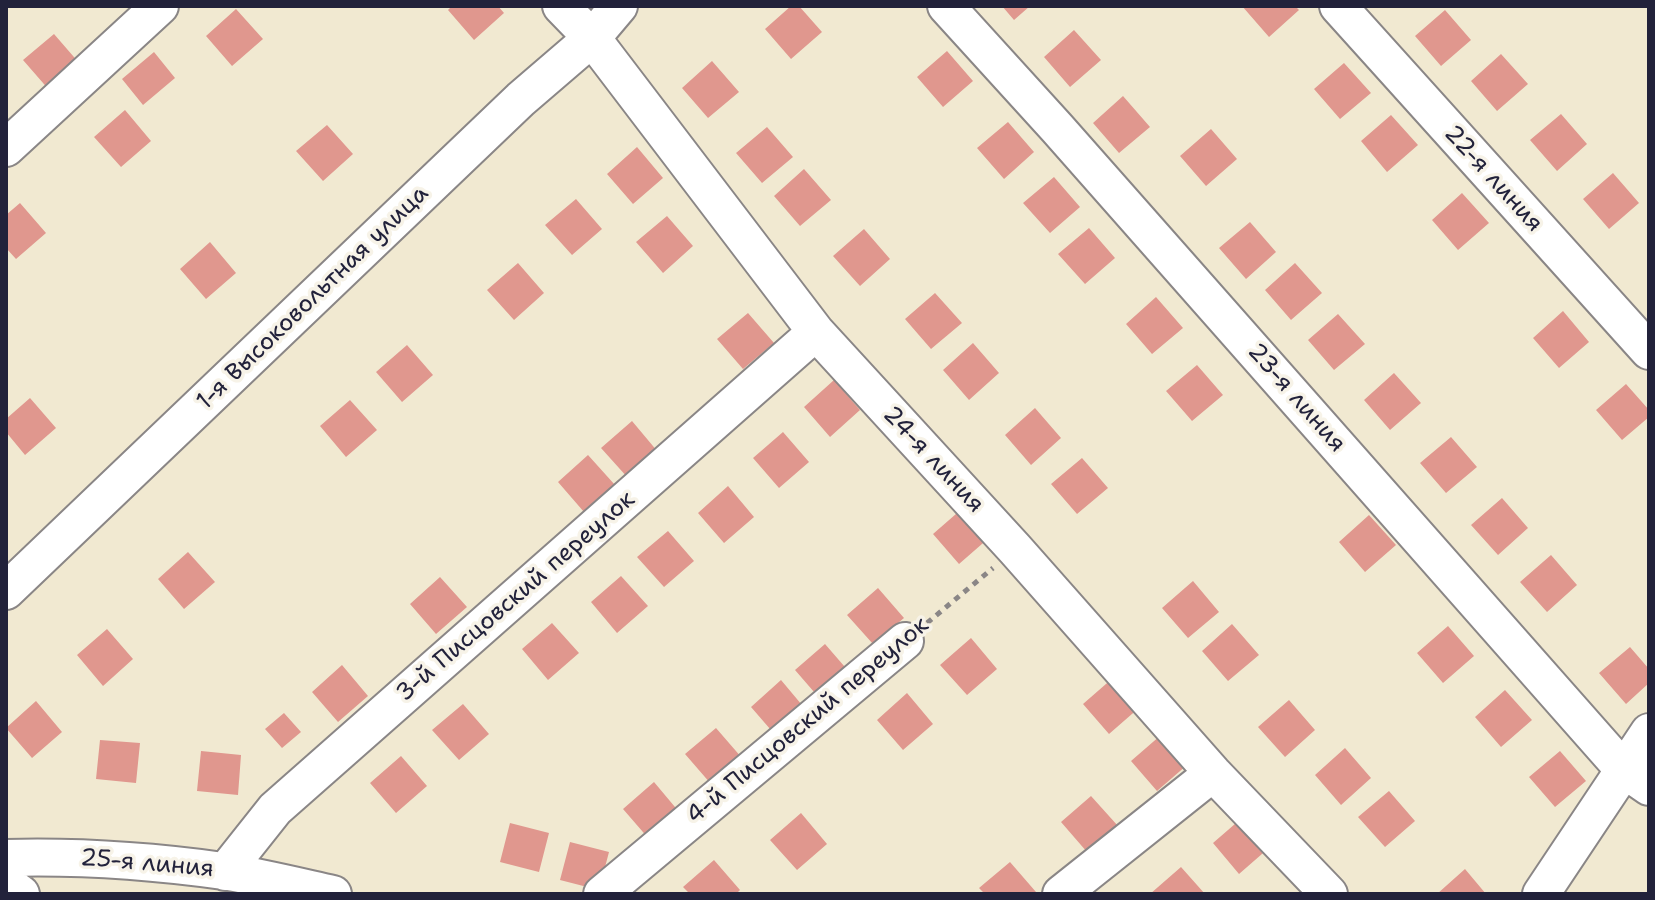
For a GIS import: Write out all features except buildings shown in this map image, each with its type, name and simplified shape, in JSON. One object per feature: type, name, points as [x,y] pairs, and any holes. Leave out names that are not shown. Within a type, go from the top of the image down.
[{"type":"street","points":[[6,148],[160,6]]},
{"type":"street","name":"24-я линия","points":[[561,6],[592,38],[816,332],[1015,549],[1213,773],[1329,894]]},
{"type":"street","name":"1-я Высоковольтная улица","points":[[6,591],[521,99],[592,38],[619,6]]},
{"type":"street","name":"23-я линия","points":[[946,6],[1636,778]]},
{"type":"street","name":"22-я линия","points":[[1338,6],[1649,351]]},
{"type":"street","name":"3-й Писцовский переулок","points":[[225,872],[275,809],[816,332]]},
{"type":"street","name":"4-й Писцовский переулок","points":[[602,894],[905,641]]},
{"type":"street","points":[[1541,894],[1636,778],[1649,732]]},
{"type":"street","points":[[1061,894],[1213,773]]},
{"type":"street","name":"25-я линия","points":[[6,858],[61,857],[225,872],[333,894]]},
{"type":"street","points":[[6,883],[21,894]]},
{"type":"path","name":"4-й Писцовский переулок","points":[[905,641],[1015,549]]}]
